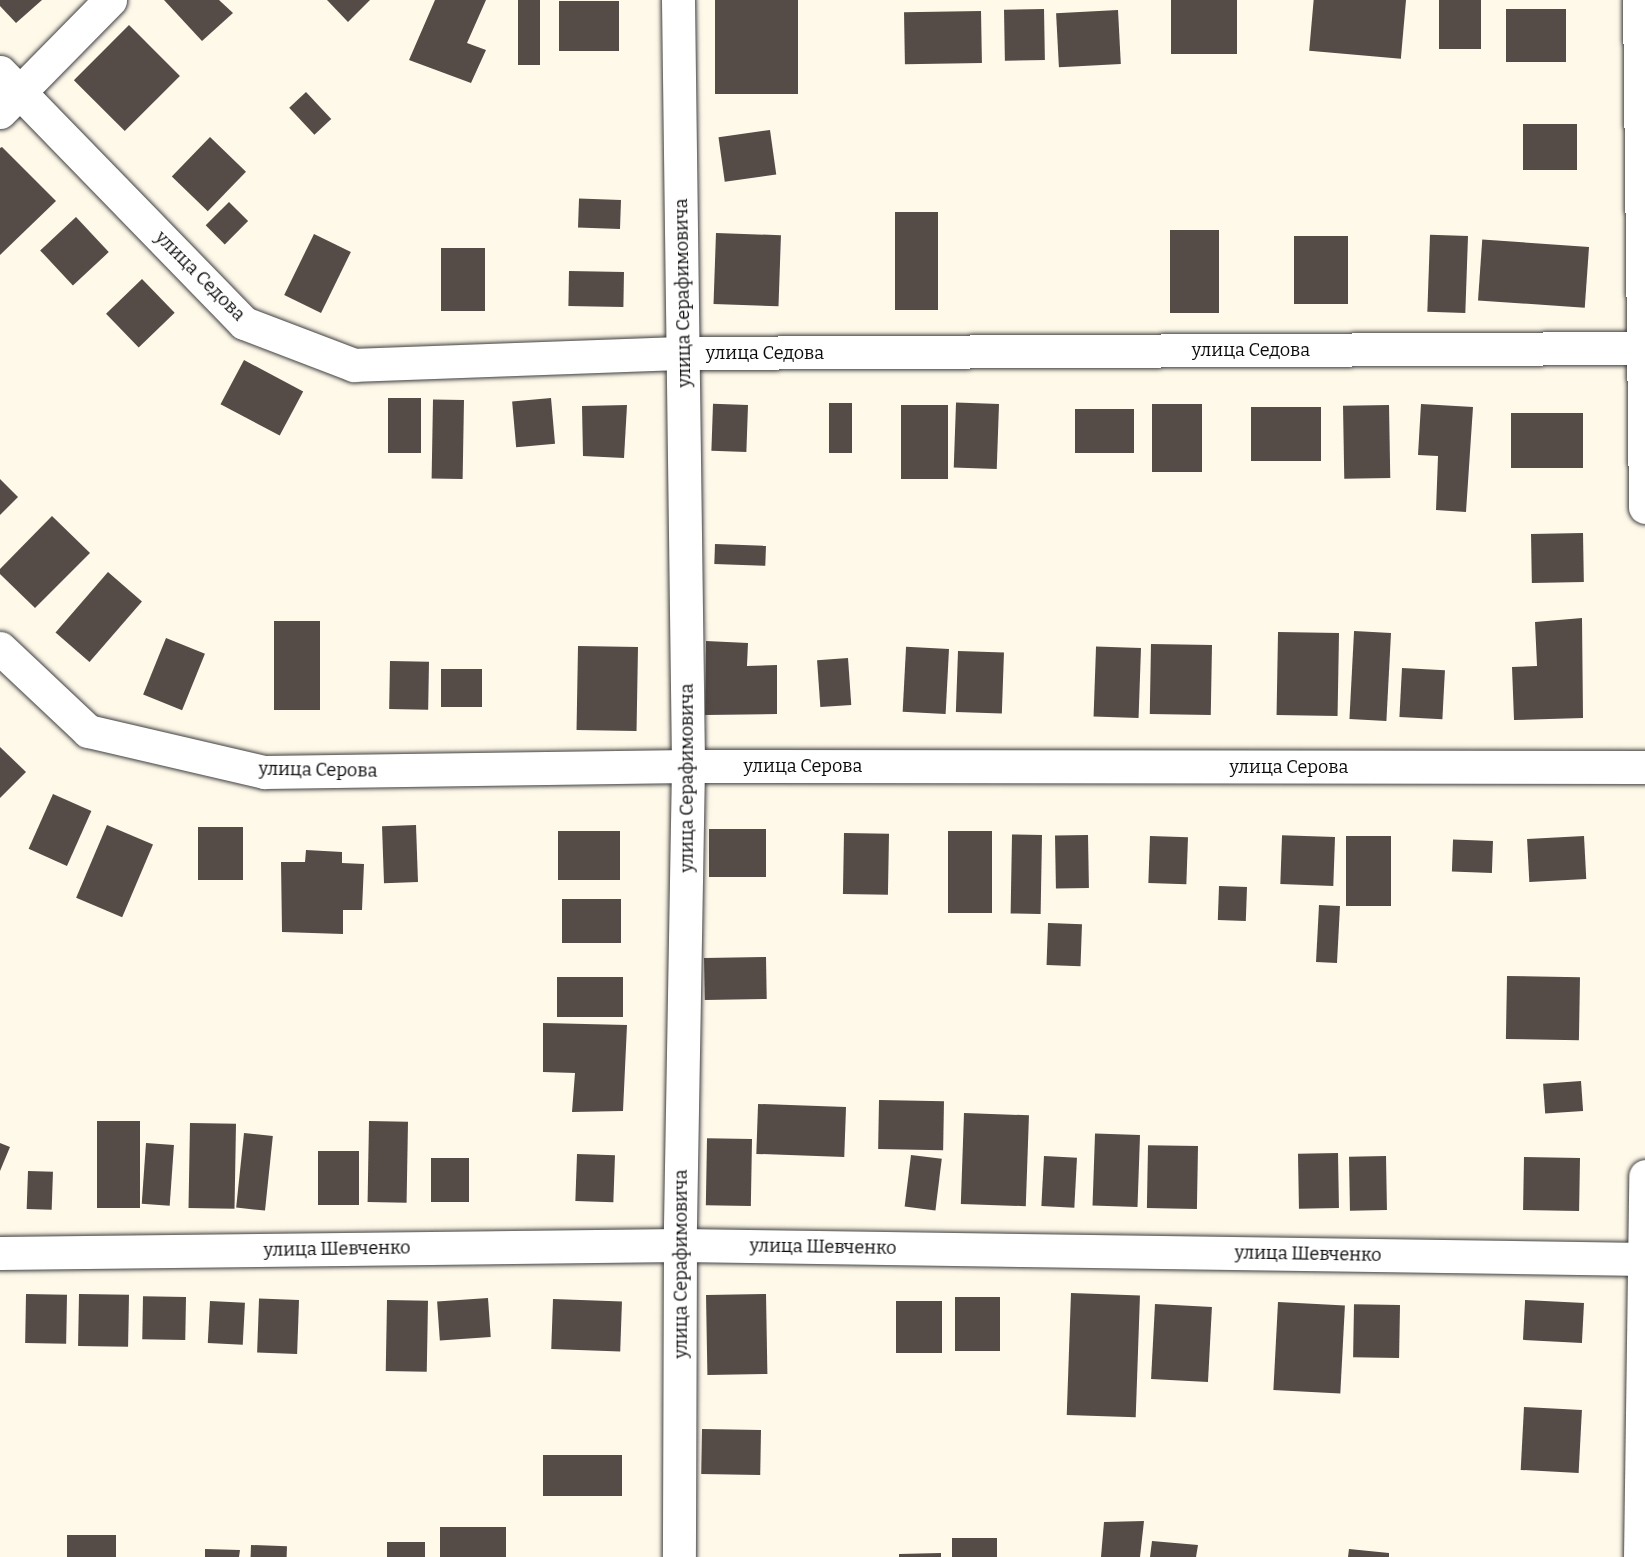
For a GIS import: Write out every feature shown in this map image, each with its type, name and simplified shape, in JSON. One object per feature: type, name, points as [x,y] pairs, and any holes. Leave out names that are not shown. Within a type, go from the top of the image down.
[{"type":"street","points":[[7,92],[110,0]]},
{"type":"street","name":"улица Серафимовича","points":[[678,0],[688,766],[680,1245],[680,1557]]},
{"type":"street","points":[[1639,0],[1645,507]]},
{"type":"street","name":"улица Седова","points":[[7,92],[244,322],[354,365],[684,353],[1643,348]]},
{"type":"street","name":"улица Серова","points":[[0,648],[88,731],[264,772],[688,766],[1645,767]]},
{"type":"street","points":[[1640,1557],[1645,1176]]},
{"type":"street","name":"улица Шевченко","points":[[0,1253],[680,1245],[1644,1259]]},
{"type":"building","points":[[0,0],[42,0],[16,23],[0,6]]},
{"type":"building","points":[[164,0],[219,0],[233,13],[202,41]]},
{"type":"building","points":[[327,0],[370,0],[348,22]]},
{"type":"building","points":[[435,0],[486,0],[467,43],[486,50],[471,83],[409,60]]},
{"type":"building","points":[[518,0],[540,0],[540,65],[518,65]]},
{"type":"building","points":[[715,0],[798,0],[798,94],[715,94]]},
{"type":"building","points":[[1171,0],[1237,0],[1237,54],[1171,54]]},
{"type":"building","points":[[1314,0],[1406,0],[1401,59],[1309,51]]},
{"type":"building","points":[[1439,0],[1481,0],[1481,49],[1439,49]]},
{"type":"building","points":[[559,1],[619,1],[619,51],[559,51]]},
{"type":"building","points":[[1044,9],[1045,60],[1005,61],[1004,10]]},
{"type":"building","points":[[1506,9],[1566,9],[1566,62],[1506,62]]},
{"type":"building","points":[[1118,10],[1121,64],[1059,67],[1056,13]]},
{"type":"building","points":[[981,11],[982,63],[905,64],[904,12]]},
{"type":"building","points":[[129,25],[180,76],[125,131],[74,80]]},
{"type":"building","points":[[306,92],[331,119],[314,135],[289,108]]},
{"type":"building","points":[[1523,124],[1577,124],[1577,170],[1523,170]]},
{"type":"building","points":[[770,130],[776,175],[725,182],[719,137]]},
{"type":"building","points":[[210,137],[246,172],[208,211],[172,177]]},
{"type":"building","points":[[2,147],[56,201],[0,255],[0,148]]},
{"type":"building","points":[[579,199],[621,200],[620,229],[578,228]]},
{"type":"building","points":[[229,202],[248,221],[225,244],[206,225]]},
{"type":"building","points":[[895,212],[938,212],[938,310],[895,310]]},
{"type":"building","points":[[76,217],[109,252],[73,286],[40,250]]},
{"type":"building","points":[[1170,230],[1219,230],[1219,313],[1170,313]]},
{"type":"building","points":[[716,233],[781,235],[778,306],[714,304]]},
{"type":"building","points":[[314,234],[351,252],[321,313],[284,295]]},
{"type":"building","points":[[1430,235],[1468,236],[1465,313],[1427,312]]},
{"type":"building","points":[[1294,236],[1348,236],[1348,304],[1294,304]]},
{"type":"building","points":[[1482,240],[1589,247],[1585,308],[1478,300]]},
{"type":"building","points":[[441,248],[485,248],[485,311],[441,311]]},
{"type":"building","points":[[569,271],[624,272],[623,307],[568,306]]},
{"type":"building","points":[[142,279],[175,313],[139,348],[106,314]]},
{"type":"building","points":[[244,360],[303,391],[280,436],[221,404]]},
{"type":"building","points":[[388,398],[421,398],[421,453],[388,453]]},
{"type":"building","points":[[551,398],[555,444],[516,447],[512,401]]},
{"type":"building","points":[[433,399],[464,400],[463,479],[432,478]]},
{"type":"building","points":[[956,402],[999,404],[997,469],[954,467]]},
{"type":"building","points":[[829,403],[852,403],[852,453],[829,453]]},
{"type":"building","points":[[713,404],[748,405],[746,452],[711,451]]},
{"type":"building","points":[[1152,404],[1202,404],[1202,472],[1152,472]]},
{"type":"building","points":[[1421,404],[1473,407],[1466,512],[1436,510],[1438,456],[1418,455]]},
{"type":"building","points":[[627,405],[624,458],[583,456],[582,406]]},
{"type":"building","points":[[901,405],[948,405],[948,479],[901,479]]},
{"type":"building","points":[[1389,405],[1390,478],[1344,479],[1343,406]]},
{"type":"building","points":[[1251,407],[1321,407],[1321,461],[1251,461]]},
{"type":"building","points":[[1075,409],[1134,409],[1134,453],[1075,453]]},
{"type":"building","points":[[1511,413],[1583,413],[1583,468],[1511,468]]},
{"type":"building","points":[[0,479],[18,497],[0,515]]},
{"type":"building","points":[[52,516],[90,553],[35,608],[0,574],[0,569]]},
{"type":"building","points":[[1583,533],[1584,582],[1532,583],[1531,534]]},
{"type":"building","points":[[715,544],[766,546],[765,566],[714,564]]},
{"type":"building","points":[[108,572],[142,602],[89,662],[56,632]]},
{"type":"building","points":[[1582,618],[1583,718],[1514,720],[1512,667],[1537,666],[1535,622]]},
{"type":"building","points":[[274,621],[320,621],[320,710],[274,710]]},
{"type":"building","points":[[1354,631],[1391,633],[1386,721],[1349,719]]},
{"type":"building","points":[[1278,632],[1339,633],[1338,716],[1277,715]]},
{"type":"building","points":[[166,638],[205,654],[182,710],[143,695]]},
{"type":"building","points":[[706,641],[748,643],[747,666],[777,665],[777,714],[705,715]]},
{"type":"building","points":[[1151,644],[1212,645],[1211,715],[1150,714]]},
{"type":"building","points":[[578,646],[638,647],[637,731],[577,730]]},
{"type":"building","points":[[1096,646],[1141,648],[1139,718],[1094,716]]},
{"type":"building","points":[[906,647],[949,649],[946,714],[903,712]]},
{"type":"building","points":[[958,651],[1004,653],[1002,714],[956,712]]},
{"type":"building","points":[[848,658],[851,705],[820,707],[817,660]]},
{"type":"building","points":[[390,661],[429,662],[428,710],[389,709]]},
{"type":"building","points":[[1402,668],[1445,670],[1442,719],[1399,717]]},
{"type":"building","points":[[441,669],[482,669],[482,707],[441,707]]},
{"type":"building","points":[[0,747],[26,772],[0,798]]},
{"type":"building","points":[[53,794],[91,811],[67,866],[29,849]]},
{"type":"building","points":[[107,825],[153,845],[122,917],[76,898]]},
{"type":"building","points":[[416,825],[418,882],[384,883],[382,826]]},
{"type":"building","points":[[198,827],[243,827],[243,880],[198,880]]},
{"type":"building","points":[[709,829],[766,829],[766,877],[709,877]]},
{"type":"building","points":[[558,831],[620,831],[620,880],[558,880]]},
{"type":"building","points":[[948,831],[992,831],[992,913],[948,913]]},
{"type":"building","points":[[844,833],[889,834],[888,895],[843,894]]},
{"type":"building","points":[[1012,834],[1042,835],[1041,914],[1011,913]]},
{"type":"building","points":[[1088,835],[1089,888],[1056,889],[1055,836]]},
{"type":"building","points":[[1282,835],[1335,837],[1333,886],[1280,884]]},
{"type":"building","points":[[1150,836],[1188,837],[1186,884],[1148,883]]},
{"type":"building","points":[[1346,836],[1391,836],[1391,906],[1346,906]]},
{"type":"building","points":[[1584,836],[1586,879],[1529,882],[1527,839]]},
{"type":"building","points":[[1453,840],[1493,841],[1492,873],[1452,872]]},
{"type":"building","points":[[306,850],[342,852],[342,863],[364,864],[362,910],[343,910],[343,934],[282,932],[281,862],[305,862]]},
{"type":"building","points":[[1219,886],[1247,887],[1246,921],[1218,920]]},
{"type":"building","points":[[562,899],[621,899],[621,943],[562,943]]},
{"type":"building","points":[[1319,905],[1340,906],[1337,963],[1316,962]]},
{"type":"building","points":[[1048,923],[1082,924],[1081,966],[1047,965]]},
{"type":"building","points":[[766,957],[767,999],[705,1000],[704,958]]},
{"type":"building","points":[[1507,976],[1580,977],[1579,1040],[1506,1039]]},
{"type":"building","points":[[557,977],[623,977],[623,1017],[557,1017]]},
{"type":"building","points":[[543,1023],[627,1025],[623,1111],[572,1112],[575,1073],[543,1072]]},
{"type":"building","points":[[1581,1081],[1583,1111],[1545,1114],[1543,1084]]},
{"type":"building","points":[[879,1100],[944,1101],[943,1150],[878,1149]]},
{"type":"building","points":[[758,1104],[846,1107],[844,1157],[756,1154]]},
{"type":"building","points":[[964,1113],[1029,1115],[1026,1206],[961,1204]]},
{"type":"building","points":[[97,1121],[140,1121],[140,1208],[97,1208]]},
{"type":"building","points":[[369,1121],[408,1122],[407,1203],[368,1202]]},
{"type":"building","points":[[190,1123],[236,1124],[235,1209],[189,1208]]},
{"type":"building","points":[[244,1133],[273,1136],[265,1211],[236,1208]]},
{"type":"building","points":[[1095,1133],[1140,1135],[1137,1207],[1093,1205]]},
{"type":"building","points":[[707,1138],[752,1139],[751,1206],[706,1205]]},
{"type":"building","points":[[0,1143],[10,1147],[0,1171]]},
{"type":"building","points":[[146,1143],[174,1145],[170,1206],[142,1204]]},
{"type":"building","points":[[1148,1145],[1198,1146],[1197,1209],[1147,1208]]},
{"type":"building","points":[[318,1151],[359,1151],[359,1205],[318,1205]]},
{"type":"building","points":[[1338,1153],[1339,1208],[1299,1209],[1298,1154]]},
{"type":"building","points":[[577,1154],[615,1155],[613,1202],[575,1201]]},
{"type":"building","points":[[911,1155],[942,1159],[935,1210],[905,1207]]},
{"type":"building","points":[[1044,1156],[1077,1158],[1074,1208],[1041,1206]]},
{"type":"building","points":[[1386,1156],[1387,1210],[1350,1211],[1349,1157]]},
{"type":"building","points":[[1524,1157],[1580,1158],[1579,1211],[1523,1210]]},
{"type":"building","points":[[431,1158],[469,1158],[469,1202],[431,1202]]},
{"type":"building","points":[[28,1171],[53,1172],[52,1210],[27,1209]]},
{"type":"building","points":[[1071,1293],[1140,1295],[1136,1417],[1067,1415]]},
{"type":"building","points":[[26,1294],[67,1295],[66,1344],[25,1343]]},
{"type":"building","points":[[79,1294],[129,1295],[128,1347],[78,1346]]},
{"type":"building","points":[[766,1294],[767,1374],[707,1375],[706,1295]]},
{"type":"building","points":[[143,1296],[186,1297],[185,1340],[142,1339]]},
{"type":"building","points":[[955,1297],[1000,1297],[1000,1351],[955,1351]]},
{"type":"building","points":[[488,1298],[491,1337],[440,1340],[437,1302]]},
{"type":"building","points":[[259,1299],[299,1300],[297,1354],[257,1353]]},
{"type":"building","points":[[553,1299],[622,1301],[620,1351],[551,1349]]},
{"type":"building","points":[[387,1300],[428,1301],[427,1372],[386,1371]]},
{"type":"building","points":[[1525,1300],[1584,1303],[1582,1343],[1523,1340]]},
{"type":"building","points":[[210,1301],[245,1303],[243,1345],[208,1343]]},
{"type":"building","points":[[896,1301],[942,1301],[942,1353],[896,1353]]},
{"type":"building","points":[[1278,1302],[1345,1306],[1340,1393],[1273,1390]]},
{"type":"building","points":[[1155,1304],[1212,1307],[1208,1382],[1151,1379]]},
{"type":"building","points":[[1354,1304],[1400,1305],[1399,1358],[1353,1357]]},
{"type":"building","points":[[1524,1407],[1582,1410],[1579,1473],[1521,1470]]},
{"type":"building","points":[[702,1429],[761,1430],[760,1475],[701,1474]]},
{"type":"building","points":[[543,1455],[622,1455],[622,1496],[543,1496]]},
{"type":"building","points":[[1144,1521],[1140,1557],[1101,1557],[1104,1522]]},
{"type":"building","points":[[440,1527],[506,1527],[506,1557],[440,1557]]},
{"type":"building","points":[[67,1535],[116,1535],[116,1557],[67,1557]]},
{"type":"building","points":[[952,1538],[997,1538],[997,1557],[952,1557]]},
{"type":"building","points":[[1152,1541],[1198,1545],[1196,1557],[1150,1557]]},
{"type":"building","points":[[387,1542],[425,1542],[425,1557],[387,1557]]},
{"type":"building","points":[[251,1545],[287,1546],[287,1557],[251,1557]]},
{"type":"building","points":[[205,1549],[240,1550],[239,1557],[205,1557]]},
{"type":"building","points":[[1349,1549],[1389,1553],[1389,1557],[1348,1557]]},
{"type":"building","points":[[941,1553],[941,1557],[899,1557],[899,1554]]}]
